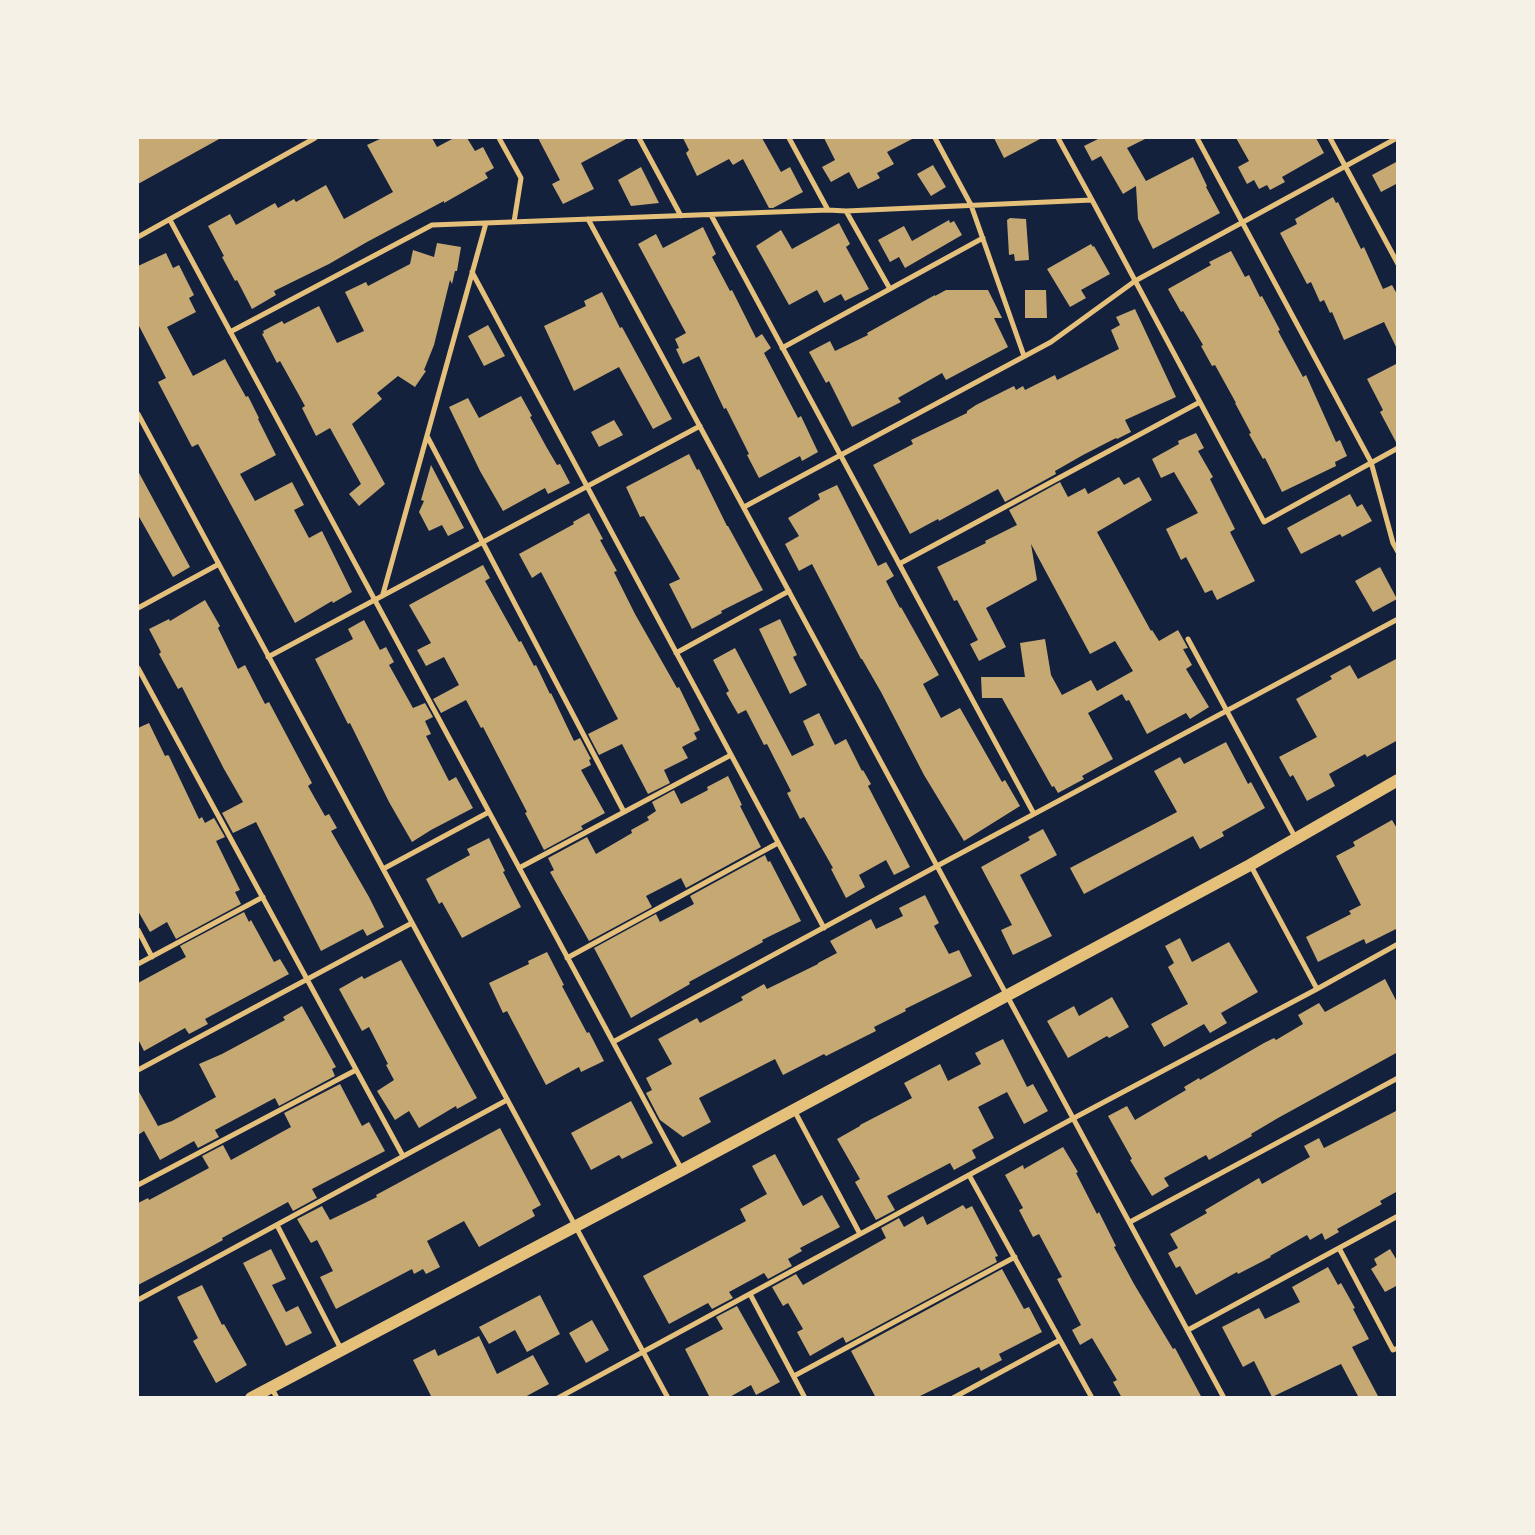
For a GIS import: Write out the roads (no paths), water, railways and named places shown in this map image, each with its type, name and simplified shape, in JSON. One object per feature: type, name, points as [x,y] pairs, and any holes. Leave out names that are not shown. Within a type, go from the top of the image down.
[{"type":"main road","points":[[251,1398],[274,1392],[341,1349],[794,1110],[1296,839],[1398,780]]},
{"type":"street","points":[[138,237],[315,138]]},
{"type":"street","points":[[498,138],[521,178],[514,222]]},
{"type":"street","points":[[639,138],[681,216]]},
{"type":"street","points":[[789,138],[828,210]]},
{"type":"street","points":[[935,138],[971,205],[1024,356]]},
{"type":"street","points":[[1058,138],[1264,522],[1398,448]]},
{"type":"street","points":[[1197,138],[1371,462],[1393,543],[1398,552]]},
{"type":"street","points":[[1330,138],[1398,264]]},
{"type":"street","points":[[744,507],[1051,342],[1136,281],[1396,138]]},
{"type":"street","points":[[230,332],[432,225],[828,210],[846,211],[1092,200]]},
{"type":"street","points":[[846,211],[890,289]]},
{"type":"street","points":[[711,215],[1034,814]]},
{"type":"street","points":[[588,219],[1224,1398]]},
{"type":"street","points":[[170,220],[682,1170]]},
{"type":"street","points":[[383,594],[486,223]]},
{"type":"street","points":[[782,348],[983,238]]},
{"type":"street","points":[[472,272],[824,928]]},
{"type":"street","points":[[899,564],[1200,402]]},
{"type":"street","points":[[138,414],[668,1398]]},
{"type":"street","points":[[268,657],[700,426]]},
{"type":"street","points":[[427,436],[624,812]]},
{"type":"street","points":[[138,608],[218,564]]},
{"type":"street","points":[[676,653],[789,591]]},
{"type":"street","points":[[613,1042],[1398,619]]},
{"type":"street","points":[[1188,639],[1296,839]]},
{"type":"street","points":[[138,668],[403,1156]]},
{"type":"street","points":[[519,868],[731,755]]},
{"type":"street","points":[[383,870],[489,812]]},
{"type":"street","points":[[567,958],[778,843]]},
{"type":"street","points":[[1250,864],[1317,989]]},
{"type":"street","points":[[138,964],[262,897]]},
{"type":"street","points":[[138,1070],[412,923]]},
{"type":"street","points":[[138,930],[152,957]]},
{"type":"street","points":[[558,1398],[1398,944]]},
{"type":"street","points":[[138,1185],[356,1070]]},
{"type":"street","points":[[1130,1222],[1398,1078]]},
{"type":"street","points":[[138,1300],[508,1100]]},
{"type":"street","points":[[794,1110],[860,1234]]},
{"type":"street","points":[[969,1175],[1092,1398]]},
{"type":"street","points":[[1188,1330],[1398,1216]]},
{"type":"street","points":[[277,1225],[341,1349]]},
{"type":"street","points":[[1339,1248],[1393,1350],[1398,1348]]},
{"type":"street","points":[[794,1376],[1015,1257]]},
{"type":"street","points":[[750,1294],[805,1398]]},
{"type":"street","points":[[953,1398],[1060,1340]]}]
